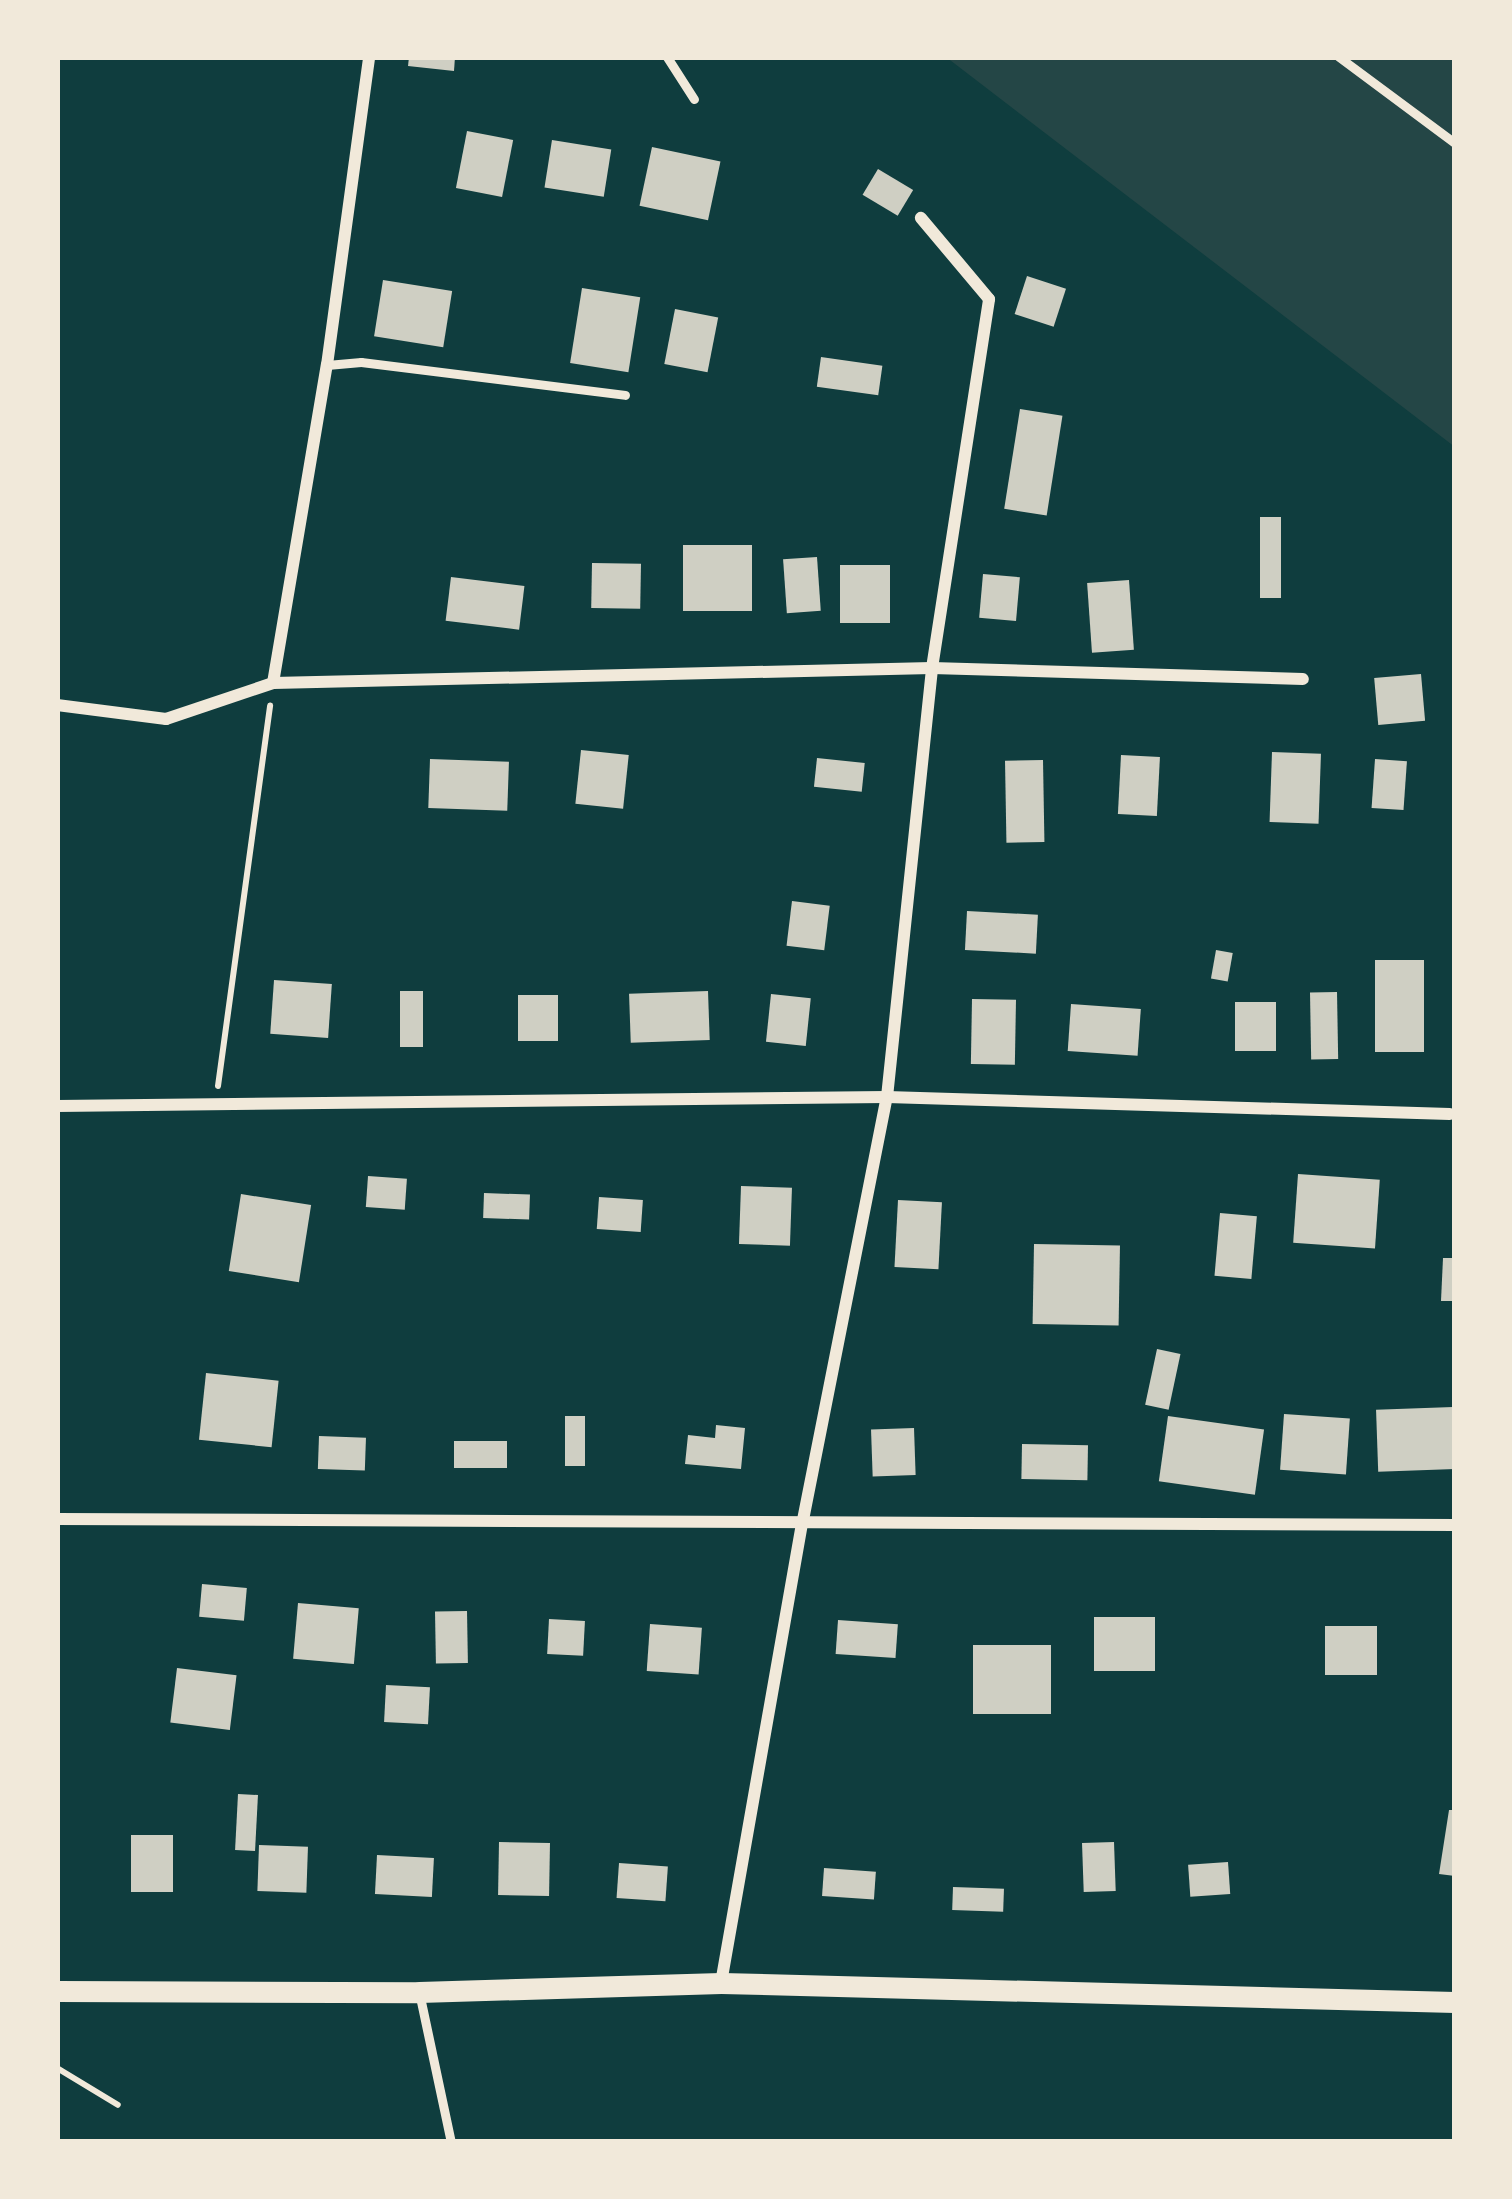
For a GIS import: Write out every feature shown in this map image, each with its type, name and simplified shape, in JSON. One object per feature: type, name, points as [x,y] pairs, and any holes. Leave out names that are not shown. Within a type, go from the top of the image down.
[{"type":"street","points":[[273,683],[327,365],[369,57]]},
{"type":"street","points":[[721,1983],[802,1525],[887,1097],[932,668],[989,298],[921,218]]},
{"type":"street","points":[[57,705],[166,719],[273,683],[932,668],[1303,680]]},
{"type":"street","points":[[57,1106],[887,1097],[1450,1114]]},
{"type":"street","points":[[57,1519],[1455,1525]]},
{"type":"street","points":[[57,1991],[419,1992],[721,1983],[1455,2002]]},
{"type":"lane","points":[[667,57],[694,99]]},
{"type":"lane","points":[[1339,57],[1455,143]]},
{"type":"lane","points":[[327,365],[361,362],[625,395]]},
{"type":"lane","points":[[419,1992],[451,2142]]},
{"type":"path","points":[[215,1107],[273,683]]},
{"type":"path","points":[[57,2068],[118,2105]]},
{"type":"shaded area","points":[[946,57],[1455,57],[1455,447]]},
{"type":"building","points":[[409,57],[455,57],[454,71],[408,66]]},
{"type":"building","points":[[467,131],[513,140],[502,197],[456,188]]},
{"type":"building","points":[[552,140],[611,149],[604,197],[544,187]]},
{"type":"building","points":[[652,147],[720,162],[708,220],[640,206]]},
{"type":"building","points":[[878,169],[913,190],[898,216],[863,195]]},
{"type":"building","points":[[1027,276],[1066,289],[1054,327],[1015,314]]},
{"type":"building","points":[[383,280],[452,291],[443,347],[374,336]]},
{"type":"building","points":[[582,288],[640,297],[628,372],[570,363]]},
{"type":"building","points":[[675,309],[718,317],[708,372],[664,364]]},
{"type":"building","points":[[821,357],[882,366],[878,395],[817,387]]},
{"type":"building","points":[[1020,409],[1062,416],[1047,515],[1004,509]]},
{"type":"building","points":[[1260,517],[1281,517],[1281,598],[1260,598]]},
{"type":"building","points":[[683,545],[752,545],[752,611],[683,611]]},
{"type":"building","points":[[817,557],[821,611],[787,613],[783,559]]},
{"type":"building","points":[[592,563],[641,564],[640,609],[591,608]]},
{"type":"building","points":[[840,565],[890,565],[890,623],[840,623]]},
{"type":"building","points":[[983,574],[1020,577],[1016,621],[979,618]]},
{"type":"building","points":[[451,577],[524,586],[519,630],[446,621]]},
{"type":"building","points":[[1129,580],[1134,650],[1092,653],[1087,583]]},
{"type":"building","points":[[1421,674],[1425,721],[1378,725],[1374,678]]},
{"type":"building","points":[[581,750],[629,755],[623,809],[575,804]]},
{"type":"building","points":[[1272,752],[1321,754],[1319,824],[1270,822]]},
{"type":"building","points":[[1121,755],[1160,757],[1157,816],[1118,814]]},
{"type":"building","points":[[817,758],[865,763],[862,792],[814,787]]},
{"type":"building","points":[[430,759],[509,762],[507,811],[428,808]]},
{"type":"building","points":[[1375,759],[1407,761],[1404,810],[1372,808]]},
{"type":"building","points":[[1043,760],[1044,842],[1006,843],[1005,761]]},
{"type":"building","points":[[792,901],[830,906],[824,950],[787,946]]},
{"type":"building","points":[[967,911],[1038,915],[1036,954],[965,950]]},
{"type":"building","points":[[1216,950],[1233,953],[1228,982],[1211,979]]},
{"type":"building","points":[[1375,960],[1424,960],[1424,1052],[1375,1052]]},
{"type":"building","points":[[274,980],[332,984],[328,1038],[270,1034]]},
{"type":"building","points":[[400,991],[423,991],[423,1047],[400,1047]]},
{"type":"building","points":[[708,991],[710,1040],[631,1043],[629,994]]},
{"type":"building","points":[[1310,992],[1337,992],[1338,1059],[1311,1059]]},
{"type":"building","points":[[771,994],[811,998],[806,1046],[766,1042]]},
{"type":"building","points":[[518,995],[558,995],[558,1041],[518,1041]]},
{"type":"building","points":[[972,999],[1016,1000],[1015,1065],[971,1064]]},
{"type":"building","points":[[1235,1002],[1276,1002],[1276,1051],[1235,1051]]},
{"type":"building","points":[[1071,1004],[1141,1009],[1138,1056],[1068,1051]]},
{"type":"building","points":[[1298,1174],[1380,1180],[1375,1249],[1293,1243]]},
{"type":"building","points":[[368,1176],[407,1179],[405,1210],[366,1207]]},
{"type":"building","points":[[741,1186],[792,1188],[790,1246],[739,1244]]},
{"type":"building","points":[[484,1193],[530,1195],[529,1220],[483,1218]]},
{"type":"building","points":[[241,1194],[311,1205],[299,1282],[229,1271]]},
{"type":"building","points":[[599,1197],[643,1200],[641,1232],[597,1229]]},
{"type":"building","points":[[898,1200],[942,1202],[938,1269],[894,1267]]},
{"type":"building","points":[[1220,1213],[1257,1216],[1251,1279],[1215,1276]]},
{"type":"building","points":[[1034,1244],[1120,1246],[1119,1325],[1033,1324]]},
{"type":"building","points":[[1443,1258],[1455,1258],[1455,1301],[1441,1301]]},
{"type":"building","points":[[1157,1349],[1180,1354],[1169,1410],[1145,1405]]},
{"type":"building","points":[[206,1373],[279,1381],[272,1447],[199,1440]]},
{"type":"building","points":[[1453,1407],[1455,1469],[1378,1472],[1376,1410]]},
{"type":"building","points":[[1284,1414],[1350,1419],[1346,1474],[1280,1470]]},
{"type":"building","points":[[565,1416],[585,1416],[585,1466],[565,1466]]},
{"type":"building","points":[[1168,1416],[1264,1429],[1255,1495],[1159,1481]]},
{"type":"building","points":[[716,1425],[745,1428],[741,1469],[685,1464],[688,1435],[715,1438]]},
{"type":"building","points":[[914,1428],[916,1475],[873,1476],[871,1430]]},
{"type":"building","points":[[319,1436],[366,1438],[365,1471],[318,1469]]},
{"type":"building","points":[[454,1441],[507,1441],[507,1468],[454,1468]]},
{"type":"building","points":[[1022,1444],[1088,1445],[1087,1480],[1021,1479]]},
{"type":"building","points":[[202,1584],[247,1588],[244,1621],[199,1617]]},
{"type":"building","points":[[298,1603],[359,1608],[354,1664],[293,1659]]},
{"type":"building","points":[[467,1611],[468,1663],[436,1664],[435,1612]]},
{"type":"building","points":[[1094,1617],[1155,1617],[1155,1671],[1094,1671]]},
{"type":"building","points":[[549,1619],[585,1621],[583,1656],[547,1654]]},
{"type":"building","points":[[838,1620],[898,1624],[895,1658],[836,1654]]},
{"type":"building","points":[[650,1624],[702,1628],[699,1675],[647,1671]]},
{"type":"building","points":[[1325,1626],[1377,1626],[1377,1675],[1325,1675]]},
{"type":"building","points":[[973,1645],[1051,1645],[1051,1714],[973,1714]]},
{"type":"building","points":[[177,1668],[237,1675],[230,1730],[170,1723]]},
{"type":"building","points":[[386,1685],[430,1687],[428,1724],[384,1722]]},
{"type":"building","points":[[238,1794],[258,1795],[255,1851],[235,1850]]},
{"type":"building","points":[[1449,1810],[1455,1810],[1455,1876],[1439,1874]]},
{"type":"building","points":[[131,1835],[173,1835],[173,1892],[131,1892]]},
{"type":"building","points":[[499,1842],[550,1843],[549,1896],[498,1895]]},
{"type":"building","points":[[1114,1842],[1116,1891],[1084,1892],[1082,1843]]},
{"type":"building","points":[[259,1845],[308,1847],[306,1893],[257,1891]]},
{"type":"building","points":[[377,1855],[434,1858],[432,1897],[375,1894]]},
{"type":"building","points":[[1228,1862],[1230,1894],[1190,1897],[1188,1865]]},
{"type":"building","points":[[619,1863],[668,1866],[665,1901],[617,1898]]},
{"type":"building","points":[[824,1868],[876,1872],[874,1900],[822,1896]]},
{"type":"building","points":[[953,1887],[1004,1889],[1003,1912],[952,1910]]}]
